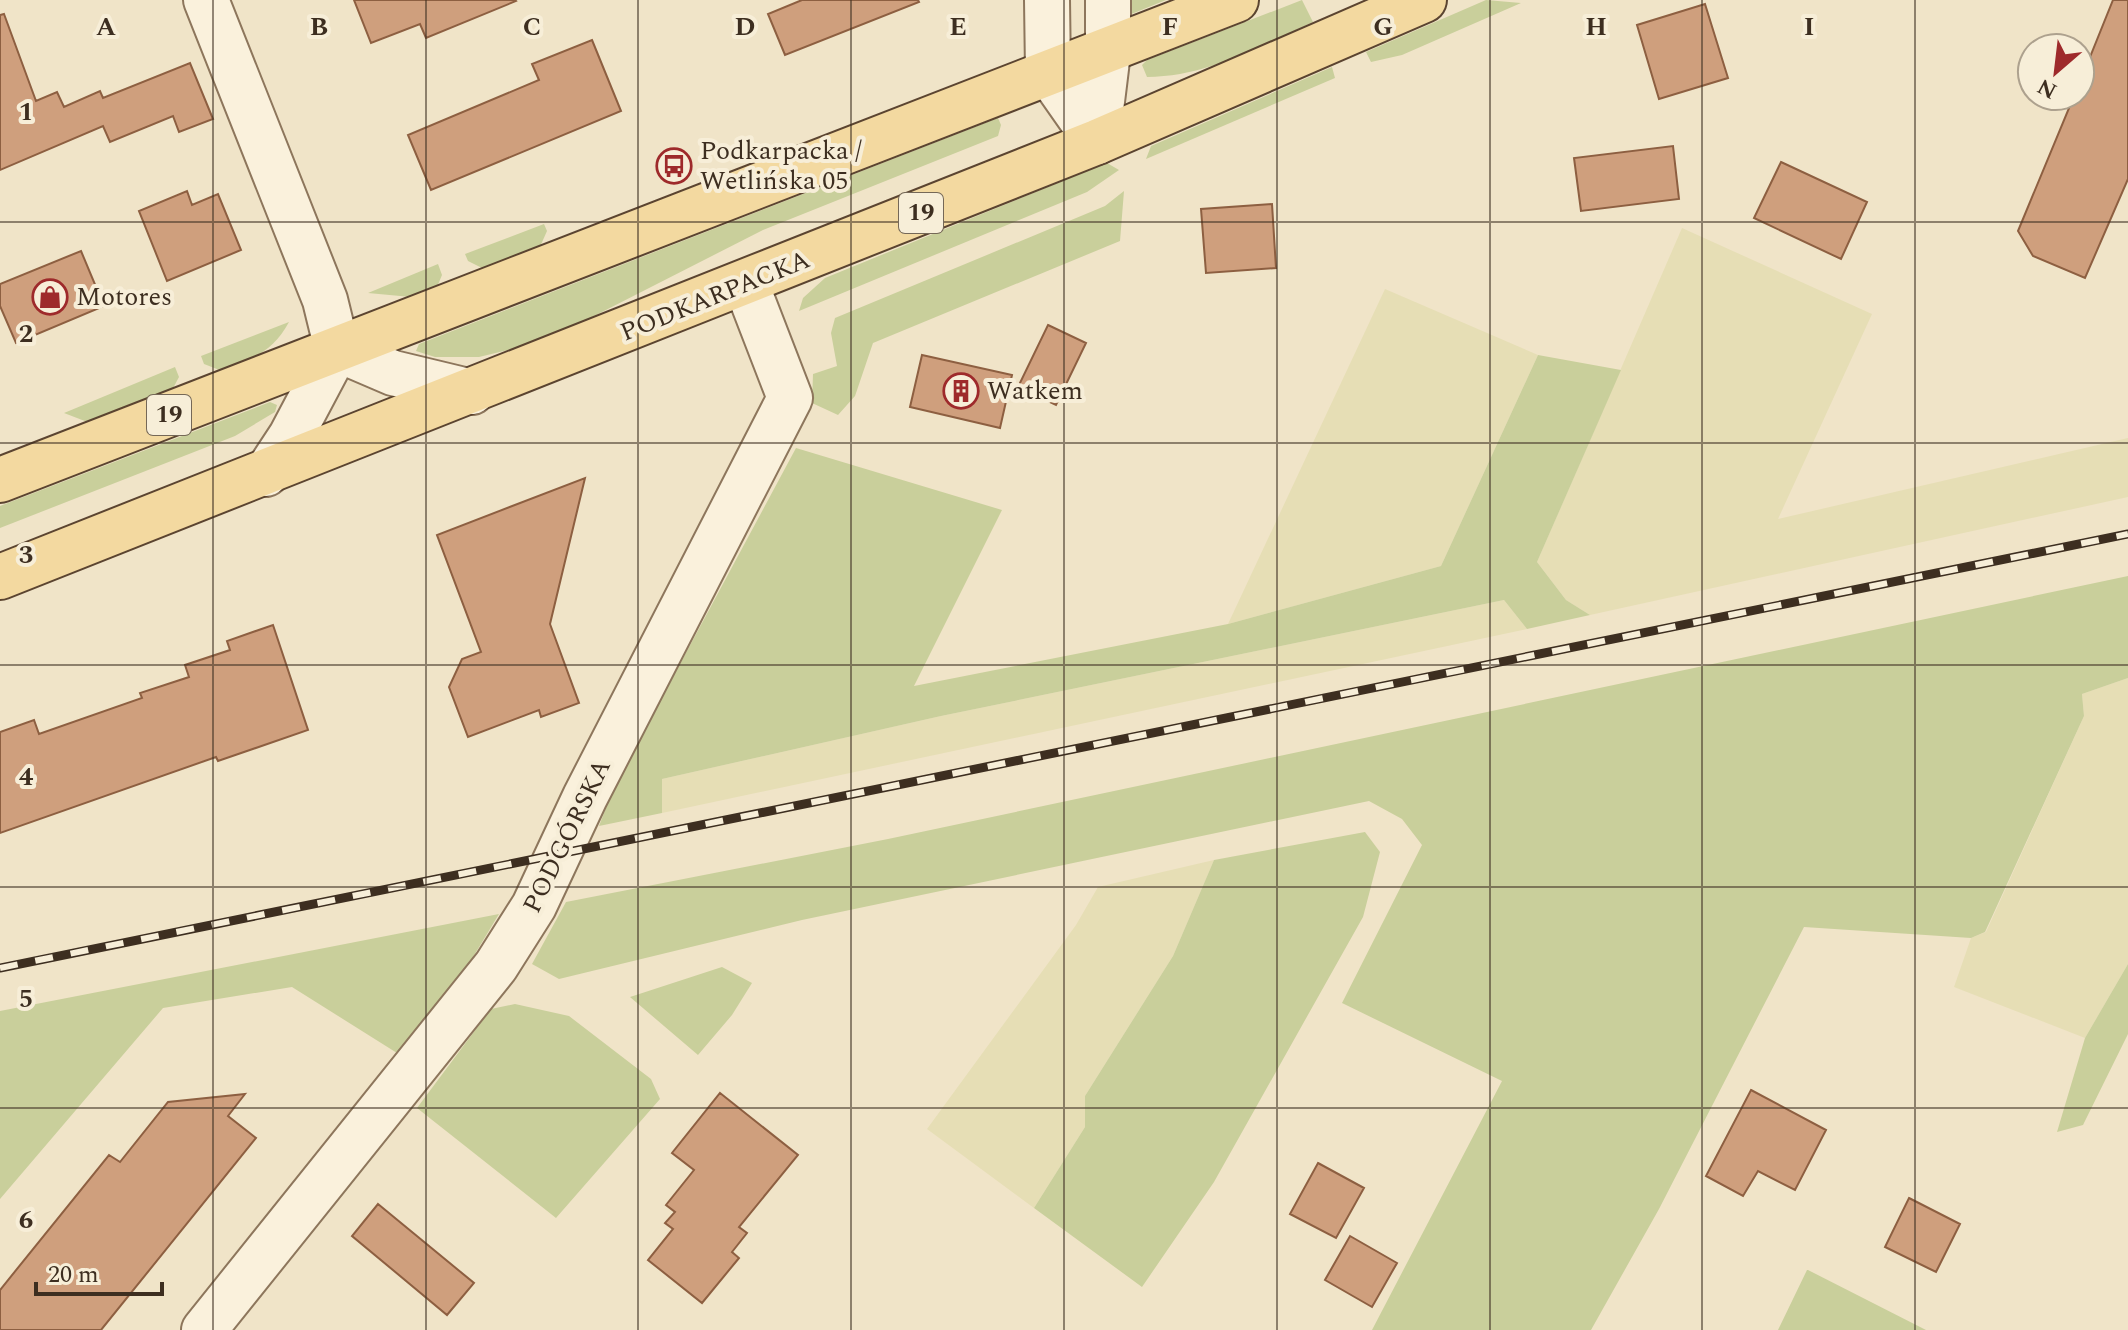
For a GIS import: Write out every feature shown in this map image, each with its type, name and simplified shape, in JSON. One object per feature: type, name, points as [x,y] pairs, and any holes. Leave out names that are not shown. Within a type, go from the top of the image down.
[{"type":"main road","name":"19","points":[[0,480],[1236,0]]},
{"type":"main road","name":"PODKARPACKA","points":[[0,577],[746,284],[1097,142],[1424,0]]},
{"type":"street","points":[[206,0],[325,300],[337,349],[291,436],[266,474]]},
{"type":"street","points":[[1047,0],[1048,72],[1097,142]]},
{"type":"street","points":[[1097,142],[1108,52],[1108,0]]},
{"type":"street","name":"PODGÓRSKA","points":[[204,1330],[496,966],[534,906],[585,797],[790,398],[746,284]]},
{"type":"street","points":[[337,349],[393,373],[472,392]]},
{"type":"shaded area","points":[[1682,228],[1872,314],[1778,519],[2128,438],[2128,497],[1590,615],[1566,600],[1537,562]]},
{"type":"shaded area","points":[[1385,289],[1538,355],[1441,566],[1228,624]]},
{"type":"shaded area","points":[[1504,600],[1527,629],[662,813],[662,779],[941,716]]},
{"type":"shaded area","points":[[2128,678],[2128,964],[2085,1038],[1954,987],[1971,938],[1986,932],[2084,716],[2082,694]]},
{"type":"shaded area","points":[[1214,860],[1173,956],[1085,1096],[1085,1127],[1034,1208],[927,1129],[1076,925],[1098,887]]},
{"type":"green space","points":[[1122,0],[1166,0],[1124,17]]},
{"type":"green space","points":[[1302,0],[1313,22],[1212,66],[1169,76],[1147,77],[1142,65],[1147,60]]},
{"type":"green space","points":[[1486,0],[1521,3],[1402,55],[1371,62],[1366,52]]},
{"type":"green space","points":[[1332,67],[1335,78],[1146,159],[1151,146]]},
{"type":"green space","points":[[998,118],[1001,125],[998,136],[763,230],[545,341],[479,357],[435,357],[416,351],[419,344]]},
{"type":"green space","points":[[1107,163],[1119,170],[1087,192],[799,311],[803,298],[825,278]]},
{"type":"green space","points":[[1124,191],[1120,241],[873,343],[855,396],[838,415],[812,403],[813,374],[837,366],[831,333],[835,318],[1105,206]]},
{"type":"green space","points":[[544,224],[547,231],[539,249],[484,269],[468,261],[465,254]]},
{"type":"green space","points":[[438,264],[442,275],[437,287],[411,297],[368,293]]},
{"type":"green space","points":[[289,322],[269,348],[252,358],[222,371],[204,364],[201,356]]},
{"type":"green space","points":[[1538,355],[1621,370],[1537,562],[1566,600],[1590,615],[1527,629],[1504,600],[941,716],[662,779],[662,813],[599,826],[615,785],[796,448],[1002,510],[914,686],[1228,624],[1441,566]]},
{"type":"green space","points":[[175,367],[179,377],[171,392],[90,423],[64,413]]},
{"type":"green space","points":[[270,402],[277,405],[275,412],[235,436],[0,528],[0,506]]},
{"type":"green space","points":[[2128,576],[2128,678],[2082,694],[2084,716],[1985,932],[1971,938],[1804,927],[1659,1209],[1591,1330],[1372,1330],[1502,1081],[1342,1003],[1422,845],[1402,819],[1369,801],[802,920],[559,979],[532,964],[566,902],[888,839]]},
{"type":"green space","points":[[1365,832],[1380,852],[1363,917],[1214,1182],[1142,1287],[1034,1208],[1085,1127],[1085,1096],[1173,956],[1214,860]]},
{"type":"green space","points":[[499,914],[444,1005],[397,1053],[292,987],[163,1008],[0,1199],[0,1011]]},
{"type":"green space","points":[[2128,964],[2128,1034],[2083,1125],[2057,1132],[2085,1038]]},
{"type":"green space","points":[[722,967],[752,983],[732,1015],[698,1055],[630,997]]},
{"type":"green space","points":[[515,1004],[569,1016],[651,1079],[660,1099],[556,1218],[417,1108],[491,1009]]},
{"type":"green space","points":[[1808,1270],[1926,1330],[1778,1330]]},
{"type":"building","points":[[354,0],[516,1],[426,38],[420,24],[371,43]]},
{"type":"building","points":[[802,0],[919,2],[785,55],[768,14]]},
{"type":"building","points":[[2113,0],[2128,0],[2128,179],[2085,278],[2033,256],[2018,231],[2067,112],[2096,112],[2096,42]]},
{"type":"building","points":[[1705,4],[1728,78],[1659,99],[1637,25]]},
{"type":"building","points":[[4,14],[36,101],[57,92],[64,107],[100,91],[103,98],[190,63],[213,119],[179,132],[173,116],[110,142],[103,126],[0,170],[0,15]]},
{"type":"building","points":[[592,40],[621,111],[431,190],[408,135],[539,80],[532,64]]},
{"type":"building","points":[[1673,146],[1679,199],[1581,211],[1574,158]]},
{"type":"building","points":[[1781,162],[1867,202],[1841,259],[1754,218]]},
{"type":"building","points":[[187,191],[192,205],[218,194],[241,250],[167,281],[139,211]]},
{"type":"building","points":[[1272,204],[1276,268],[1206,273],[1201,209]]},
{"type":"building","points":[[81,251],[104,306],[16,343],[0,306],[0,284]]},
{"type":"building","points":[[1048,325],[1086,343],[1056,405],[1018,387]]},
{"type":"building","name":"Watkem","points":[[922,355],[1012,375],[1000,428],[910,407]]},
{"type":"building","points":[[585,478],[550,624],[579,703],[541,717],[539,710],[468,737],[449,687],[462,659],[481,652],[437,535]]},
{"type":"building","points":[[273,625],[308,730],[218,761],[216,757],[0,833],[0,732],[34,720],[39,734],[142,698],[140,693],[189,677],[185,665],[230,650],[227,641]]},
{"type":"building","points":[[1751,1090],[1826,1130],[1795,1190],[1758,1171],[1743,1196],[1706,1176]]},
{"type":"building","points":[[720,1093],[798,1155],[739,1227],[747,1233],[732,1252],[739,1258],[702,1303],[648,1260],[673,1229],[665,1223],[675,1212],[666,1205],[694,1170],[672,1153]]},
{"type":"building","points":[[245,1094],[228,1116],[256,1138],[101,1330],[0,1330],[0,1290],[109,1155],[120,1162],[168,1102]]},
{"type":"building","points":[[1318,1163],[1364,1188],[1336,1238],[1290,1214]]},
{"type":"building","points":[[1909,1198],[1960,1224],[1936,1272],[1885,1247]]},
{"type":"building","points":[[378,1204],[474,1283],[447,1315],[352,1236]]},
{"type":"building","points":[[1350,1236],[1397,1263],[1372,1307],[1325,1280]]},
{"type":"railway","points":[[0,968],[2128,534]]},
{"type":"place","name":"Podkarpacka / Wetlińska 05","points":[[674,166]]},
{"type":"place","name":"Motores","points":[[50,297]]},
{"type":"place","name":"Watkem","points":[[961,391]]}]
